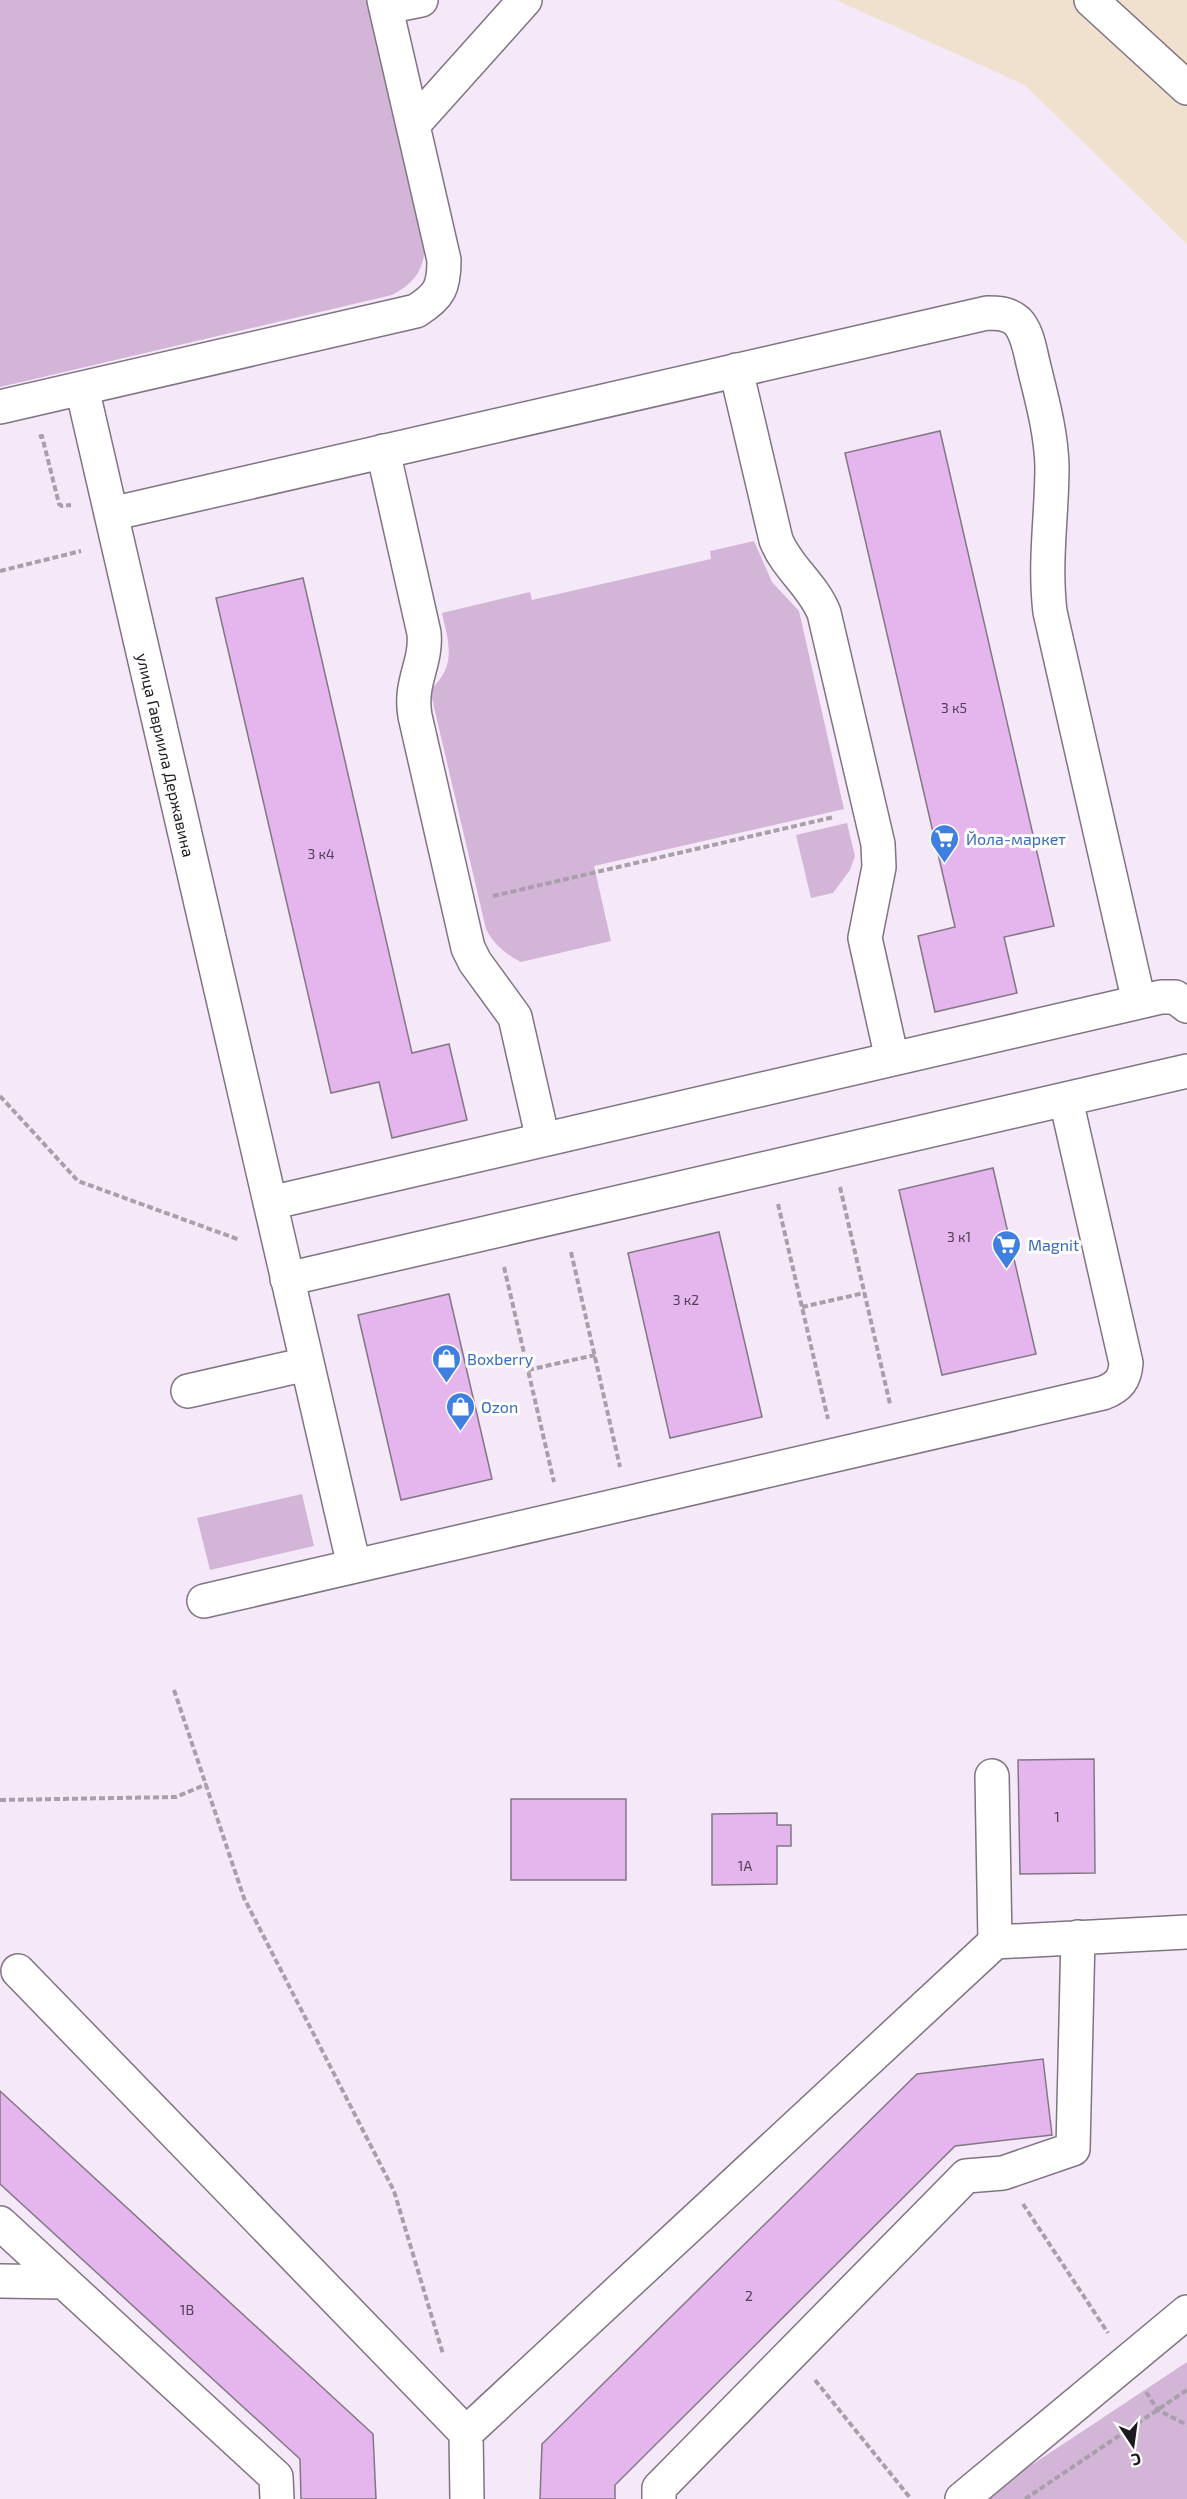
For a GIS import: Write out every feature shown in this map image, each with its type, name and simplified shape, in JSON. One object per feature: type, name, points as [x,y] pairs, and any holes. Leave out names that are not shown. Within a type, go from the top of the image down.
[{"type":"street","points":[[0,407],[417,311],[432,301],[444,278],[444,260],[385,4],[421,0]]},
{"type":"street","points":[[413,125],[525,0]]},
{"type":"street","points":[[1091,0],[1187,88]]},
{"type":"street","points":[[111,518],[383,452],[987,313],[1002,313],[1015,319],[1023,328],[1050,439],[1051,483],[1046,571],[1050,612],[1139,1002]]},
{"type":"street","points":[[736,370],[776,540],[788,562],[813,592],[824,613],[870,809],[880,860],[866,925],[866,943],[892,1059]]},
{"type":"street","name":"улица Гавриила Державина","points":[[81,388],[354,1566]]},
{"type":"street","points":[[383,452],[424,633],[424,649],[414,685],[415,716],[458,904],[472,958],[515,1017],[543,1140]]},
{"type":"street","points":[[270,1203],[1139,1002],[1168,996],[1181,1000],[1187,1006]]},
{"type":"street","points":[[285,1267],[496,1231],[1187,1071]]},
{"type":"street","points":[[204,1601],[1103,1393],[1115,1388],[1122,1381],[1126,1363],[1066,1100]]},
{"type":"street","points":[[188,1391],[307,1364]]},
{"type":"street","points":[[992,1776],[995,1942]]},
{"type":"street","points":[[466,2433],[995,1942],[1187,1932]]},
{"type":"street","points":[[659,2499],[659,2488],[966,2176],[1003,2173],[1073,2149],[1078,1937]]},
{"type":"street","points":[[18,1971],[466,2433],[467,2499]]},
{"type":"street","points":[[0,2223],[276,2477],[277,2499]]},
{"type":"street","points":[[0,2280],[64,2282]]},
{"type":"street","points":[[962,2499],[1187,2312]]},
{"type":"path","points":[[31,439],[42,436],[59,504],[111,518]]},
{"type":"path","points":[[0,571],[111,518]]},
{"type":"path","points":[[458,904],[870,809]]},
{"type":"path","points":[[0,1096],[78,1181],[285,1267]]},
{"type":"path","points":[[832,1154],[898,1440]]},
{"type":"path","points":[[770,1168],[836,1455]]},
{"type":"path","points":[[562,1216],[629,1503]]},
{"type":"path","points":[[496,1231],[562,1518]]},
{"type":"path","points":[[802,1307],[864,1293]]},
{"type":"path","points":[[528,1370],[595,1355]]},
{"type":"path","points":[[174,1690],[244,1898],[394,2191],[443,2356]]},
{"type":"path","points":[[0,1800],[176,1797],[207,1784]]},
{"type":"path","points":[[1003,2173],[1158,2410],[1187,2425]]},
{"type":"path","points":[[792,2352],[911,2499]]},
{"type":"path","points":[[1025,2499],[1187,2390]]},
{"type":"shaded area","points":[[0,0],[368,0],[425,246],[420,270],[406,286],[392,295],[0,387]]},
{"type":"shaded area","points":[[836,0],[1187,0],[1187,244],[1025,85]]},
{"type":"shaded area","points":[[754,541],[772,582],[799,611],[844,809],[594,866],[611,941],[521,962],[505,952],[486,929],[430,690],[439,681],[448,663],[448,645],[442,613],[530,592],[532,600],[711,559],[710,551]]},
{"type":"shaded area","points":[[847,823],[855,856],[850,870],[833,893],[811,898],[796,835]]},
{"type":"shaded area","points":[[302,1494],[314,1546],[210,1570],[197,1518]]},
{"type":"shaded area","points":[[1187,2362],[1187,2499],[980,2499]]},
{"type":"building","points":[[940,431],[1054,926],[1004,937],[1017,993],[935,1012],[918,936],[955,927],[845,453]]},
{"type":"building","points":[[303,578],[412,1053],[449,1044],[467,1120],[392,1138],[379,1082],[331,1093],[216,598]]},
{"type":"building","points":[[993,1168],[1036,1354],[942,1375],[899,1190]]},
{"type":"building","points":[[719,1232],[762,1417],[670,1438],[628,1253]]},
{"type":"building","points":[[449,1294],[492,1479],[401,1500],[358,1315]]},
{"type":"building","points":[[1094,1759],[1095,1873],[1020,1874],[1018,1760]]},
{"type":"building","points":[[511,1799],[626,1799],[626,1880],[511,1880]]},
{"type":"building","points":[[777,1813],[777,1825],[791,1825],[791,1846],[777,1846],[777,1884],[712,1885],[712,1814]]},
{"type":"building","points":[[1043,2059],[1052,2135],[955,2146],[615,2485],[615,2499],[540,2499],[542,2444],[917,2074]]},
{"type":"building","points":[[0,2091],[373,2434],[376,2499],[301,2499],[300,2459],[0,2184]]},
{"type":"place","name":"Йола-маркет","points":[[945,864]]},
{"type":"place","name":"Magnit","points":[[1007,1270]]},
{"type":"place","name":"Boxberry","points":[[446,1384]]},
{"type":"place","name":"Ozon","points":[[460,1432]]}]
